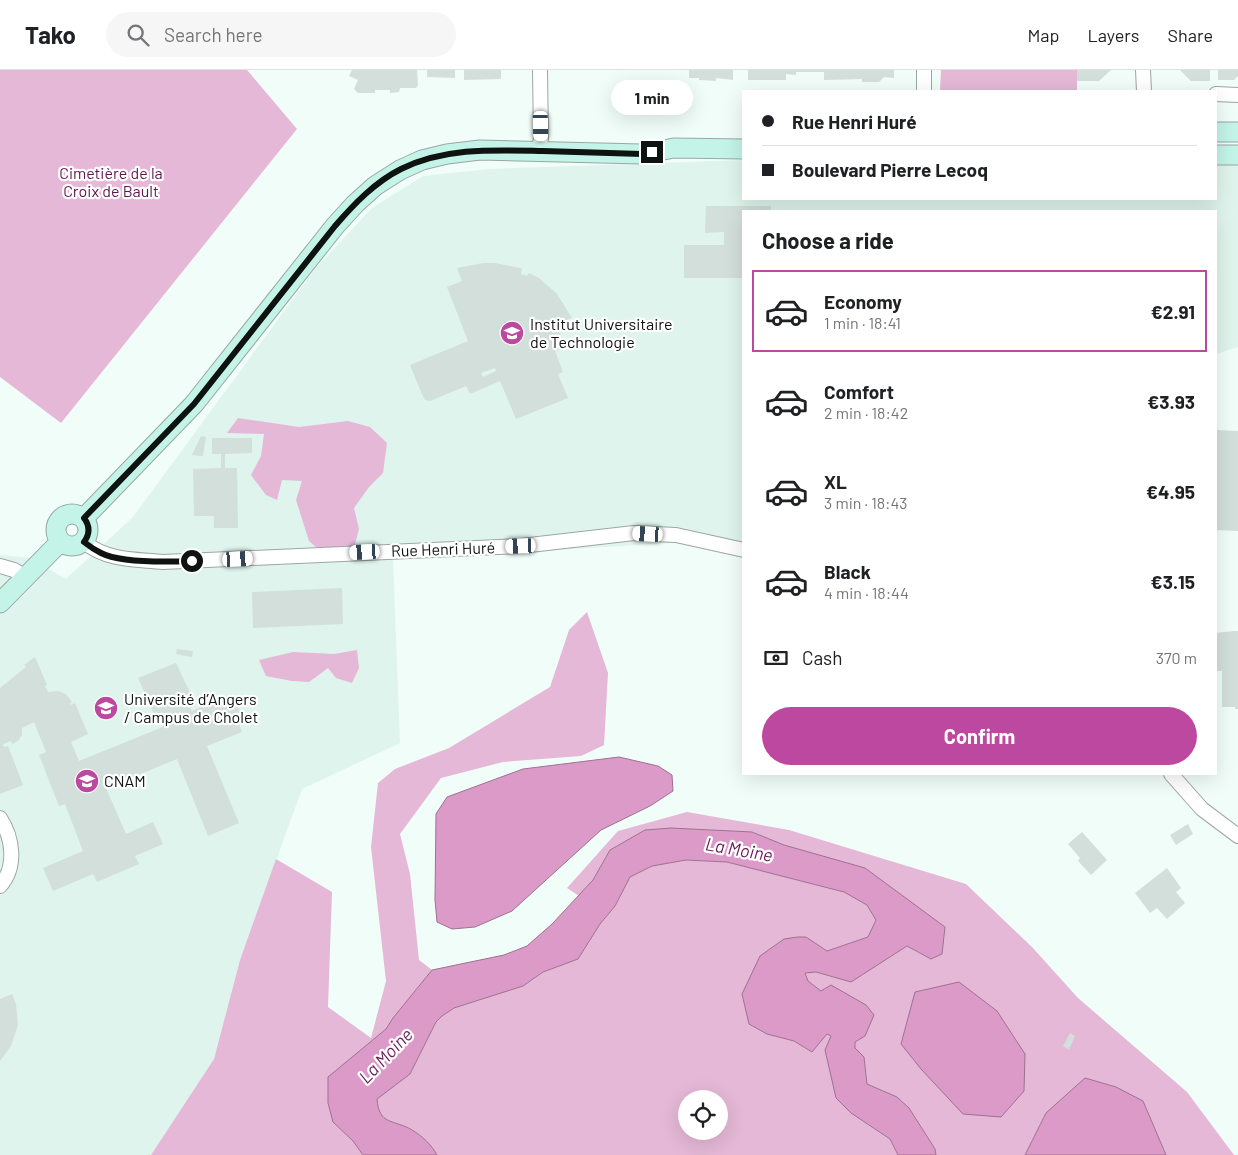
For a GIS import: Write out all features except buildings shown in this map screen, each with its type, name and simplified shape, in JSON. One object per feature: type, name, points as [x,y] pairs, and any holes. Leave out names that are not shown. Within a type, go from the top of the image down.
[{"type":"street","points":[[538,151],[541,139],[540,70]]},
{"type":"street","points":[[924,70],[924,90]]},
{"type":"street","points":[[1143,70],[1144,90]]},
{"type":"street","points":[[1217,94],[1238,94]]},
{"type":"street","points":[[1217,132],[1238,132]]},
{"type":"street","points":[[84,518],[194,404],[335,226],[375,186],[400,170],[422,160],[447,154],[480,150],[642,154],[674,148],[742,149]]},
{"type":"street","points":[[1217,155],[1238,155]]},
{"type":"street","points":[[68,514],[84,518],[87,522],[89,533],[84,542],[75,547],[64,545],[60,542],[56,532],[59,521],[68,514]]},
{"type":"street","name":"Rue Henri Huré","points":[[84,542],[101,553],[114,558],[163,562],[521,546],[634,533],[676,535],[742,550]]},
{"type":"street","points":[[0,603],[60,542]]},
{"type":"street","points":[[0,566],[14,570],[25,578]]},
{"type":"street","points":[[1172,775],[1202,809],[1238,836]]},
{"type":"street","points":[[0,818],[12,850],[11,868],[0,886]]},
{"type":"shaded area","points":[[1217,145],[1238,145],[1238,347],[1217,354],[1217,210],[742,210],[742,547],[718,540],[393,560],[400,743],[302,789],[240,960],[214,1059],[151,1155],[0,1155],[0,555],[30,558],[66,579],[133,517],[315,269],[372,208],[423,176],[489,169],[742,160],[742,200],[1217,200]]},
{"type":"green space","name":"Cimetière de la Croix de Bault","points":[[0,70],[247,70],[297,129],[61,423],[0,377]]},
{"type":"green space","points":[[941,70],[1077,70],[1077,90],[940,90]]},
{"type":"green space","points":[[238,418],[299,427],[348,421],[370,427],[387,443],[383,473],[369,487],[354,508],[359,529],[354,548],[318,549],[309,541],[296,500],[302,481],[282,480],[277,500],[266,495],[251,475],[261,456],[264,434],[227,433]]},
{"type":"green space","points":[[587,612],[608,673],[604,745],[581,756],[503,762],[441,778],[400,834],[410,874],[419,960],[432,970],[386,1029],[367,1046],[333,1122],[353,1141],[363,1155],[151,1155],[214,1059],[240,960],[276,859],[332,892],[328,1007],[371,1038],[386,981],[371,847],[378,783],[395,769],[449,748],[550,687],[569,630]]},
{"type":"green space","points":[[357,650],[359,668],[352,683],[336,678],[328,668],[309,682],[266,676],[259,660],[293,652],[334,654]]},
{"type":"green space","points":[[687,812],[789,830],[966,884],[1032,947],[1078,998],[1187,1092],[1234,1155],[1166,1155],[1143,1101],[1046,1113],[1025,1155],[936,1155],[935,1149],[909,1108],[897,1097],[867,1084],[864,1057],[855,1048],[855,1042],[821,992],[808,981],[805,972],[816,972],[851,981],[907,946],[931,959],[942,954],[784,845],[752,832],[671,828],[645,830],[610,850],[593,880],[579,896],[567,888],[618,831]]},
{"type":"green space","points":[[686,860],[727,862],[844,892],[867,905],[876,920],[868,937],[827,951],[806,937],[767,1034],[794,1041],[812,1052],[827,1034],[831,1036],[867,1124],[890,1139],[898,1155],[437,1155],[419,1135],[408,1128],[388,1121],[381,1115],[378,1109],[377,1098],[410,1074],[436,1022],[442,1016],[454,1008],[523,986],[543,972],[578,959],[600,924],[615,906],[630,877],[652,866]]},
{"type":"water","points":[[619,757],[658,766],[672,775],[673,791],[650,806],[601,830],[512,911],[475,927],[452,929],[437,922],[435,900],[436,814],[447,797],[523,769]]},
{"type":"water","name":"La Moine","points":[[671,828],[752,832],[784,845],[865,868],[945,927],[942,954],[931,959],[907,946],[851,982],[816,972],[805,973],[808,981],[821,991],[831,985],[866,1005],[874,1015],[865,1036],[855,1042],[855,1048],[864,1057],[867,1084],[897,1097],[909,1108],[935,1149],[936,1155],[898,1155],[890,1139],[851,1113],[836,1098],[825,1050],[831,1036],[827,1034],[812,1052],[794,1041],[767,1034],[749,1024],[742,994],[760,956],[784,939],[806,937],[827,951],[868,937],[876,920],[867,905],[844,892],[727,862],[686,860],[652,866],[630,877],[615,906],[600,924],[578,959],[543,972],[523,986],[454,1008],[436,1022],[410,1074],[377,1099],[378,1108],[384,1118],[416,1132],[429,1144],[437,1155],[363,1155],[353,1141],[333,1122],[328,1103],[328,1077],[386,1029],[432,970],[504,955],[527,946],[552,924],[593,880],[610,850],[645,830]]},
{"type":"water","points":[[959,982],[997,1011],[1025,1054],[1024,1091],[1001,1117],[963,1114],[921,1069],[901,1044],[915,992]]},
{"type":"water","points":[[1085,1078],[1116,1087],[1143,1101],[1166,1155],[1025,1155],[1046,1113]]},
{"type":"place","name":"Institut Universitaire de Technologie","points":[[512,333]]},
{"type":"place","name":"Université d’Angers / Campus de Cholet","points":[[106,708]]},
{"type":"place","name":"CNAM","points":[[87,781]]},
{"type":"route","points":[[192,561],[163,562],[114,558],[101,553],[84,542],[89,533],[89,527],[84,518],[194,404],[335,226],[375,186],[400,170],[422,160],[447,154],[480,150],[642,154],[652,152]]}]
